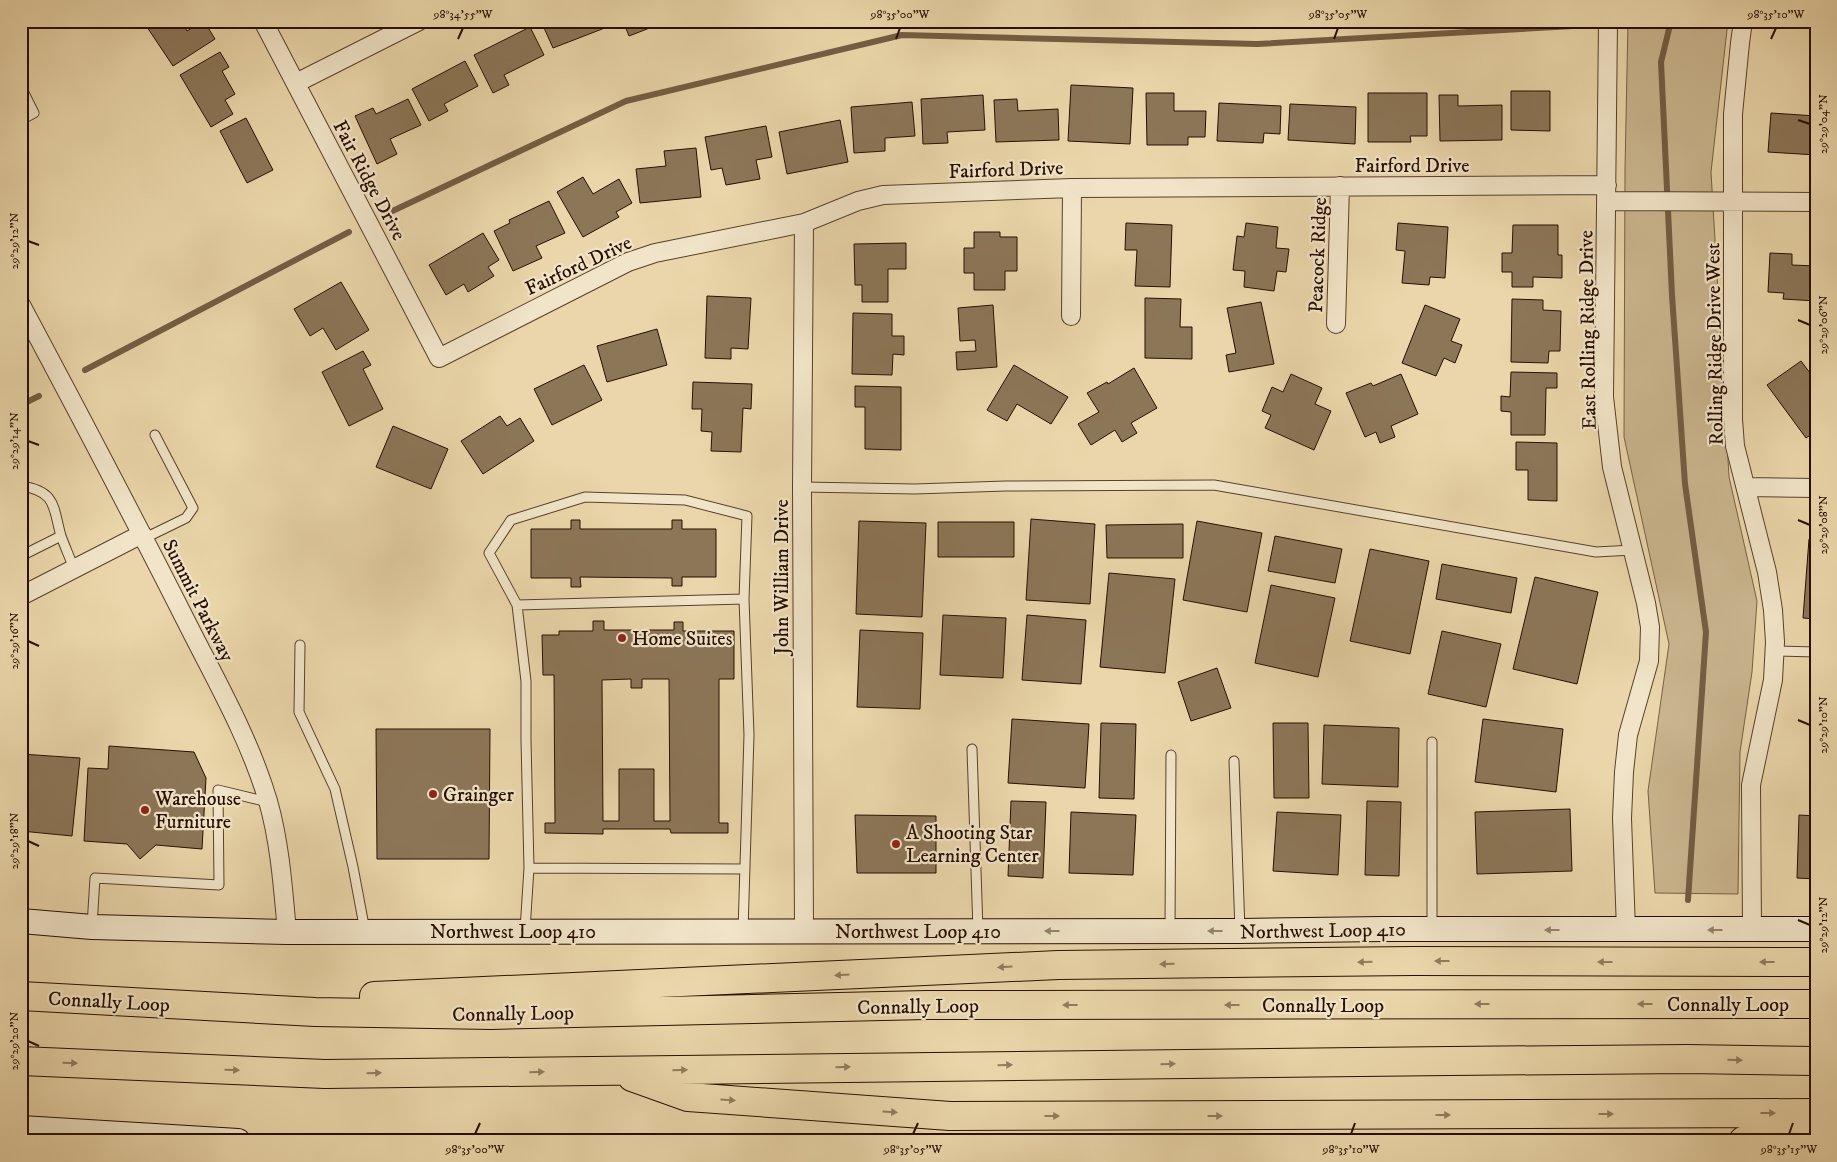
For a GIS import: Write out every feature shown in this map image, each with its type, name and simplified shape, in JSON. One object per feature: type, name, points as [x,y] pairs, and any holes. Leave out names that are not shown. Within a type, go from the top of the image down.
[{"type":"highway","points":[[180,1005],[1058,965],[1414,961],[1816,962]]},
{"type":"highway","name":"Connally Loop","points":[[21,996],[315,1012],[491,1015],[928,1005],[1816,1004]]},
{"type":"highway","points":[[21,1061],[325,1074],[1450,1060],[1687,1059],[1816,1061]]},
{"type":"highway","points":[[614,1071],[688,1097],[950,1116],[1816,1113]]},
{"type":"highway","points":[[1743,1141],[1816,1135]]},
{"type":"main road","name":"Northwest Loop 410","points":[[21,921],[92,926],[287,932],[525,930],[804,932],[1816,929]]},
{"type":"main road","points":[[21,1128],[238,1141]]},
{"type":"street","name":"Fair Ridge Drive","points":[[263,21],[440,358]]},
{"type":"street","points":[[296,84],[419,21]]},
{"type":"street","name":"East Rolling Ridge Drive","points":[[1608,21],[1604,398],[1612,467],[1646,603],[1650,627],[1649,661],[1628,735],[1624,772],[1622,818],[1626,930]]},
{"type":"street","name":"Rolling Ridge Drive West","points":[[1744,21],[1733,114],[1733,419],[1735,446],[1772,601],[1775,651],[1773,680],[1751,785],[1752,930]]},
{"type":"street","name":"Fairford Drive","points":[[440,358],[628,262],[655,253],[804,223],[858,201],[883,196],[1072,188],[1340,186],[1607,193],[1639,202],[1816,202]]},
{"type":"street","name":"Peacock Ridge","points":[[1336,324],[1340,186]]},
{"type":"street","points":[[1071,316],[1072,188]]},
{"type":"street","name":"John William Drive","points":[[804,223],[802,487],[804,932]]},
{"type":"street","name":"Summit Parkway","points":[[21,305],[144,536],[233,714],[252,757],[268,802],[278,848],[287,932]]},
{"type":"street","points":[[1746,487],[1816,488]]},
{"type":"street","points":[[21,596],[144,536]]},
{"type":"lane","points":[[21,87],[34,112],[21,120]]},
{"type":"lane","points":[[144,536],[186,518],[193,508],[154,435]]},
{"type":"lane","points":[[802,487],[915,488],[1214,485],[1596,552],[1633,550]]},
{"type":"lane","points":[[21,486],[45,494],[53,504],[61,536],[74,569]]},
{"type":"lane","points":[[525,930],[529,868],[526,681],[517,605],[489,553],[511,520],[585,497],[686,500],[748,516],[744,599],[749,735],[743,932]]},
{"type":"lane","points":[[21,556],[61,536]]},
{"type":"lane","points":[[517,605],[744,599]]},
{"type":"lane","points":[[300,646],[299,712],[336,788],[365,931]]},
{"type":"lane","points":[[1775,651],[1816,652]]},
{"type":"lane","points":[[1432,742],[1432,929]]},
{"type":"lane","points":[[972,750],[978,931]]},
{"type":"lane","points":[[1170,931],[1171,755]]},
{"type":"lane","points":[[1234,761],[1240,931]]},
{"type":"lane","points":[[92,926],[95,878],[219,885],[218,790],[268,802]]},
{"type":"lane","points":[[529,868],[745,868]]},
{"type":"shaded area","points":[[1628,21],[1728,21],[1711,172],[1729,477],[1757,601],[1752,672],[1740,752],[1738,894],[1655,893],[1648,791],[1669,644],[1624,437],[1625,169]]},
{"type":"building","points":[[149,21],[181,21],[187,31],[204,21],[215,39],[173,66],[145,24]]},
{"type":"building","points":[[541,21],[608,21],[610,26],[553,48]]},
{"type":"building","points":[[623,21],[659,21],[660,24],[629,36]]},
{"type":"building","points":[[530,27],[544,55],[504,75],[509,85],[493,93],[474,55]]},
{"type":"building","points":[[220,52],[229,67],[222,71],[235,94],[225,100],[233,114],[211,127],[180,75]]},
{"type":"building","points":[[465,61],[478,86],[444,104],[448,111],[429,121],[412,89]]},
{"type":"building","points":[[1071,85],[1133,88],[1130,144],[1068,141]]},
{"type":"building","points":[[1511,91],[1550,91],[1550,131],[1511,130]]},
{"type":"building","points":[[1146,93],[1174,93],[1174,111],[1206,111],[1205,137],[1188,137],[1188,145],[1147,145]]},
{"type":"building","points":[[1368,93],[1427,93],[1427,136],[1410,136],[1411,142],[1368,142]]},
{"type":"building","points":[[983,95],[985,130],[947,132],[948,143],[923,144],[921,99]]},
{"type":"building","points":[[1439,95],[1458,95],[1458,106],[1502,105],[1502,140],[1440,141]]},
{"type":"building","points":[[408,99],[421,125],[390,139],[397,154],[377,164],[355,116],[373,108],[376,114]]},
{"type":"building","points":[[1017,99],[1018,111],[1058,109],[1059,140],[996,142],[994,100]]},
{"type":"building","points":[[912,102],[915,136],[885,138],[885,151],[854,153],[851,107]]},
{"type":"building","points":[[1219,103],[1281,106],[1280,134],[1264,133],[1263,143],[1217,141]]},
{"type":"building","points":[[1290,104],[1356,107],[1355,144],[1288,140]]},
{"type":"building","points":[[1771,113],[1816,116],[1816,155],[1768,152]]},
{"type":"building","points":[[246,118],[273,170],[247,183],[220,131]]},
{"type":"building","points":[[840,120],[848,162],[787,174],[779,132]]},
{"type":"building","points":[[766,126],[772,157],[756,160],[760,179],[726,185],[722,168],[711,170],[705,137]]},
{"type":"building","points":[[696,148],[701,197],[640,203],[636,169],[666,166],[664,151]]},
{"type":"building","points":[[583,177],[593,194],[619,179],[632,203],[616,212],[619,217],[583,237],[557,192]]},
{"type":"building","points":[[549,201],[565,233],[536,246],[542,258],[513,271],[494,231],[510,223],[509,220]]},
{"type":"building","points":[[1126,223],[1172,225],[1170,287],[1135,286],[1137,250],[1125,250]]},
{"type":"building","points":[[1246,223],[1278,227],[1276,248],[1289,249],[1286,272],[1277,271],[1274,291],[1244,287],[1245,271],[1233,270],[1237,236],[1244,237]]},
{"type":"building","points":[[1398,223],[1448,227],[1445,278],[1430,277],[1429,285],[1402,283],[1405,251],[1396,250]]},
{"type":"building","points":[[1513,225],[1558,225],[1558,255],[1562,255],[1562,278],[1533,277],[1533,287],[1512,287],[1512,272],[1502,272],[1502,253],[1512,253]]},
{"type":"building","points":[[974,232],[1000,232],[1000,237],[1017,237],[1017,271],[1005,271],[1005,290],[974,290],[974,273],[964,273],[964,248],[974,248]]},
{"type":"building","points":[[483,233],[499,260],[488,267],[494,276],[468,292],[464,284],[446,295],[429,265]]},
{"type":"building","points":[[906,243],[906,269],[888,269],[888,302],[862,302],[862,285],[855,285],[854,244]]},
{"type":"building","points":[[1770,253],[1792,254],[1792,265],[1816,266],[1816,301],[1783,299],[1784,293],[1768,292]]},
{"type":"building","points":[[341,282],[369,330],[336,350],[323,328],[310,336],[294,309]]},
{"type":"building","points":[[707,296],[751,298],[748,349],[731,348],[731,359],[705,358]]},
{"type":"building","points":[[1145,298],[1181,299],[1180,327],[1192,327],[1192,359],[1145,358]]},
{"type":"building","points":[[1512,299],[1543,300],[1543,310],[1561,311],[1560,351],[1549,351],[1548,363],[1511,362]]},
{"type":"building","points":[[1261,302],[1274,364],[1229,372],[1226,355],[1236,353],[1227,308]]},
{"type":"building","points":[[993,305],[997,367],[957,370],[956,352],[976,351],[975,340],[960,341],[958,308]]},
{"type":"building","points":[[1425,305],[1460,319],[1451,341],[1462,345],[1455,363],[1444,358],[1436,376],[1402,363]]},
{"type":"building","points":[[853,313],[892,314],[892,336],[904,336],[904,355],[893,354],[892,375],[852,374]]},
{"type":"building","points":[[657,329],[667,365],[607,382],[597,346]]},
{"type":"building","points":[[363,351],[371,365],[363,369],[383,409],[349,426],[322,372]]},
{"type":"building","points":[[1801,361],[1816,381],[1816,431],[1806,438],[1767,385]]},
{"type":"building","points":[[584,365],[602,400],[552,425],[534,389]]},
{"type":"building","points":[[1014,365],[1068,397],[1051,424],[1017,404],[1007,421],[987,410]]},
{"type":"building","points":[[1134,368],[1157,408],[1131,423],[1137,433],[1122,442],[1115,430],[1091,445],[1078,424],[1099,412],[1087,393],[1107,382],[1108,384]]},
{"type":"building","points":[[1511,372],[1557,373],[1557,388],[1546,388],[1545,435],[1511,435],[1511,412],[1501,411],[1501,396],[1510,397]]},
{"type":"building","points":[[1291,374],[1322,388],[1315,404],[1331,411],[1314,450],[1265,428],[1271,415],[1262,411],[1272,387],[1283,392]]},
{"type":"building","points":[[1401,374],[1418,414],[1391,426],[1395,437],[1380,443],[1376,432],[1365,437],[1346,393],[1371,383],[1373,386]]},
{"type":"building","points":[[693,382],[752,384],[751,409],[743,408],[741,452],[711,451],[712,432],[701,431],[702,409],[692,409]]},
{"type":"building","points":[[855,386],[901,387],[901,450],[865,449],[865,407],[855,407]]},
{"type":"building","points":[[500,416],[507,426],[520,418],[534,441],[483,474],[461,441]]},
{"type":"building","points":[[393,426],[448,449],[431,489],[376,467]]},
{"type":"building","points":[[1516,442],[1557,443],[1557,501],[1528,500],[1528,470],[1516,470]]},
{"type":"building","points":[[1031,519],[1095,524],[1090,604],[1026,600]]},
{"type":"building","points":[[571,520],[580,520],[580,529],[672,529],[672,520],[682,520],[682,529],[716,529],[716,577],[682,577],[682,586],[672,586],[672,578],[580,577],[581,587],[571,587],[571,578],[531,578],[531,529],[571,529]]},
{"type":"building","points":[[859,521],[926,523],[922,617],[856,614]]},
{"type":"building","points":[[1197,521],[1262,533],[1247,612],[1183,600]]},
{"type":"building","points":[[938,522],[1014,522],[1014,557],[938,557]]},
{"type":"building","points":[[1183,524],[1183,558],[1107,558],[1106,525]]},
{"type":"building","points":[[1275,536],[1342,549],[1335,583],[1268,571]]},
{"type":"building","points":[[1809,539],[1816,540],[1816,619],[1803,618]]},
{"type":"building","points":[[1370,549],[1429,561],[1410,654],[1350,641]]},
{"type":"building","points":[[1442,564],[1517,578],[1511,613],[1436,599]]},
{"type":"building","points":[[1109,573],[1175,579],[1165,673],[1100,667]]},
{"type":"building","points":[[1535,577],[1598,592],[1577,684],[1513,669]]},
{"type":"building","points":[[1271,585],[1335,598],[1318,677],[1255,663]]},
{"type":"building","points":[[943,615],[1006,618],[1003,678],[940,675]]},
{"type":"building","points":[[1027,615],[1086,620],[1081,684],[1022,680]]},
{"type":"building","points":[[593,621],[604,621],[604,630],[674,630],[674,622],[683,622],[683,631],[734,631],[734,679],[719,679],[719,823],[728,823],[728,833],[671,833],[670,829],[603,829],[603,834],[545,833],[545,823],[555,823],[554,675],[543,675],[542,635],[559,635],[559,631],[593,631]],"holes":[[[631,679],[631,688],[642,688],[642,679],[669,679],[670,821],[654,821],[654,769],[619,769],[619,821],[603,821],[602,680]]]},
{"type":"building","points":[[860,630],[923,633],[920,709],[857,707]]},
{"type":"building","points":[[1442,631],[1501,644],[1486,707],[1428,694]]},
{"type":"building","points":[[1217,668],[1231,708],[1191,721],[1178,682]]},
{"type":"building","points":[[1816,690],[1816,779],[1811,779]]},
{"type":"building","points":[[1012,719],[1089,724],[1085,788],[1008,783]]},
{"type":"building","points":[[1483,719],[1563,729],[1556,792],[1475,782]]},
{"type":"building","points":[[1101,723],[1136,724],[1134,799],[1099,798]]},
{"type":"building","points":[[1273,723],[1308,723],[1309,798],[1274,798]]},
{"type":"building","points":[[1324,725],[1399,728],[1398,787],[1322,784]]},
{"type":"building","name":"Grainger","points":[[376,729],[490,729],[489,859],[377,859]]},
{"type":"building","name":"Warehouse Furniture","points":[[109,746],[194,752],[206,778],[202,849],[156,845],[140,859],[127,844],[84,841],[88,768],[108,769]]},
{"type":"building","points":[[21,754],[80,758],[72,836],[21,831]]},
{"type":"building","points":[[1011,801],[1046,802],[1043,878],[1008,876]]},
{"type":"building","points":[[1367,801],[1401,802],[1399,876],[1365,875]]},
{"type":"building","points":[[1570,809],[1572,871],[1477,874],[1475,812]]},
{"type":"building","points":[[1071,812],[1136,815],[1133,875],[1069,873]]},
{"type":"building","points":[[1277,812],[1341,815],[1338,875],[1273,871]]},
{"type":"building","name":"A Shooting Star Learning Center","points":[[855,815],[936,816],[936,873],[857,873]]},
{"type":"building","points":[[1799,815],[1816,816],[1816,879],[1797,878]]},
{"type":"waterway","points":[[1671,21],[1661,62],[1672,295],[1685,484],[1706,632],[1688,900]]},
{"type":"waterway","points":[[1625,24],[1670,24]]},
{"type":"waterway","points":[[384,215],[626,101],[902,35],[1257,44],[1591,25]]},
{"type":"waterway","points":[[85,370],[349,232]]},
{"type":"waterway","points":[[21,405],[39,396]]},
{"type":"place","name":"Home Suites","points":[[622,638]]},
{"type":"place","name":"Grainger","points":[[433,794]]},
{"type":"place","name":"Warehouse Furniture","points":[[145,810]]},
{"type":"place","name":"A Shooting Star Learning Center","points":[[896,844]]}]
